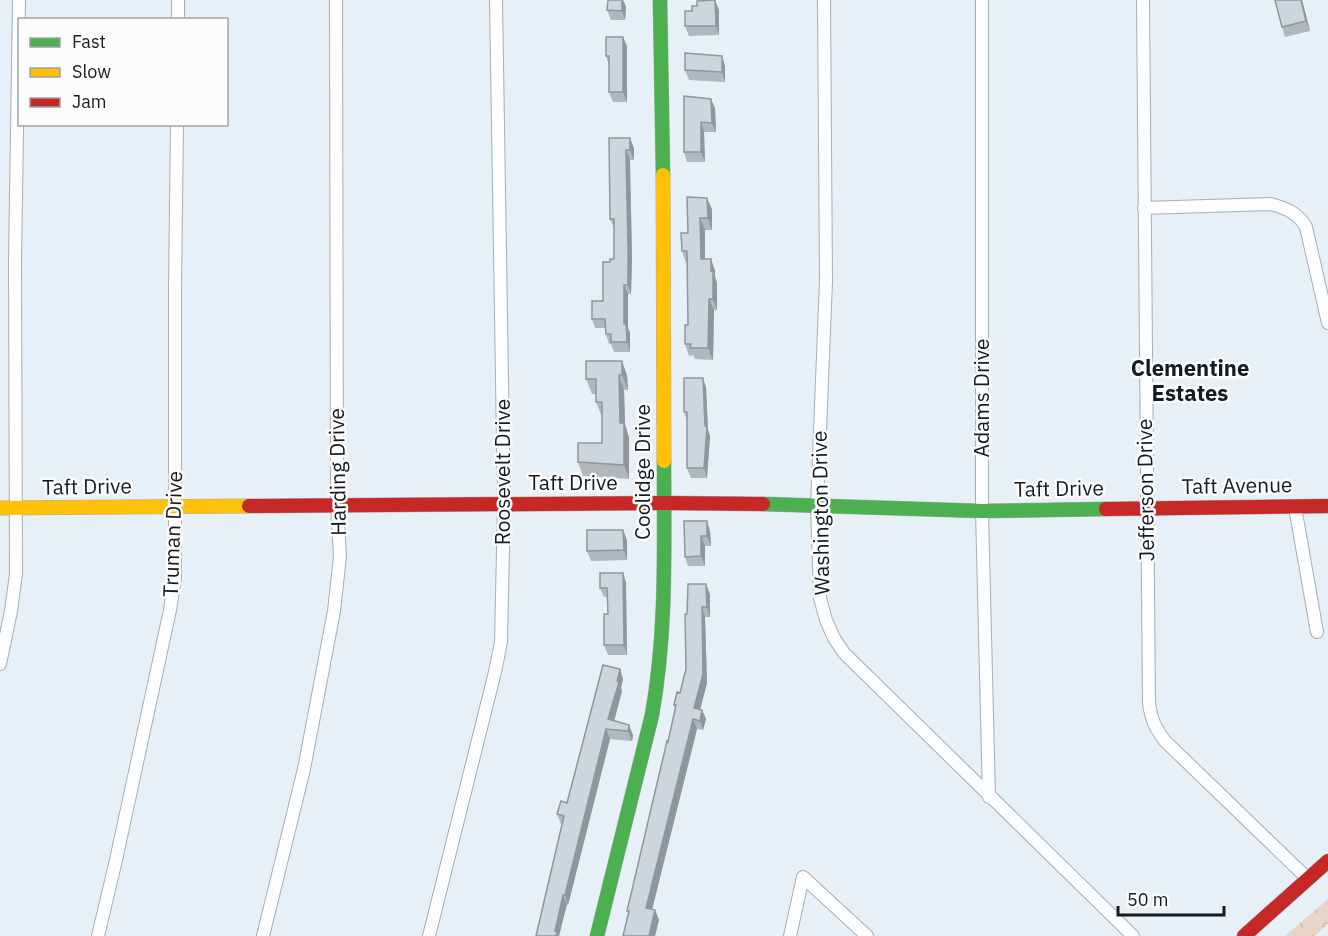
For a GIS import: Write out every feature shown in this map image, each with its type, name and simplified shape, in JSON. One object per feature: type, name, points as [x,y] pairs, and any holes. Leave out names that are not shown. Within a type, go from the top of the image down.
[{"type":"street","points":[[19,0],[19,18]]},
{"type":"street","points":[[178,0],[178,18]]},
{"type":"street","name":"Harding Drive","points":[[263,936],[304,769],[334,611],[340,556],[337,505],[336,0]]},
{"type":"street","name":"Roosevelt Drive","points":[[429,936],[501,642],[504,504],[496,0]]},
{"type":"street","name":"Coolidge Drive","points":[[597,936],[652,715],[658,682],[664,620],[665,267],[660,0]]},
{"type":"street","name":"Washington Drive","points":[[824,0],[826,281],[817,505],[820,598],[826,620],[844,653],[1133,936]]},
{"type":"street","name":"Adams Drive","points":[[982,0],[982,511],[989,797]]},
{"type":"street","name":"Jefferson Drive","points":[[1143,0],[1146,509],[1151,718],[1156,730],[1165,741],[1308,879]]},
{"type":"street","points":[[0,664],[16,573],[15,262],[18,66]]},
{"type":"street","name":"Truman Drive","points":[[98,936],[170,610],[175,578],[177,126]]},
{"type":"street","points":[[1144,208],[1271,204],[1293,212],[1302,219],[1306,227],[1328,323]]},
{"type":"street","name":"Taft Drive","points":[[0,508],[664,503],[817,505],[982,511],[1146,509]]},
{"type":"street","name":"Taft Avenue","points":[[1146,509],[1328,506]]},
{"type":"street","points":[[1296,507],[1317,632]]},
{"type":"street","points":[[1244,936],[1328,861]]},
{"type":"street","points":[[790,936],[803,877],[867,936]]},
{"type":"green space","points":[[1328,899],[1328,924],[1315,936],[1285,936]]},
{"type":"building","points":[[608,0],[622,0],[622,11],[607,10]]},
{"type":"building","points":[[715,0],[716,26],[685,26],[685,11],[692,11],[692,6],[697,6],[697,1]]},
{"type":"building","points":[[1275,0],[1301,0],[1306,21],[1282,27]]},
{"type":"building","points":[[606,37],[623,37],[623,92],[609,92],[609,56],[606,56]]},
{"type":"building","points":[[685,53],[722,56],[722,72],[685,70]]},
{"type":"building","points":[[684,96],[711,99],[712,123],[701,122],[701,152],[684,152]]},
{"type":"building","points":[[609,138],[630,138],[630,150],[626,150],[628,285],[624,285],[624,324],[626,324],[627,342],[611,342],[611,334],[606,334],[605,319],[592,319],[592,301],[603,301],[603,262],[610,262],[610,259],[614,259],[614,219],[610,219]]},
{"type":"building","points":[[687,197],[707,198],[708,218],[700,218],[701,259],[711,259],[711,271],[713,271],[713,299],[709,299],[708,348],[690,348],[691,344],[685,344],[685,325],[688,325],[687,251],[682,251],[681,233],[688,233]]},
{"type":"building","points":[[586,361],[622,361],[622,375],[619,375],[620,423],[624,423],[624,465],[578,462],[578,443],[602,443],[602,402],[596,402],[596,379],[586,379]]},
{"type":"building","points":[[684,378],[703,378],[705,426],[707,426],[704,468],[687,468],[687,412],[684,412]]},
{"type":"building","points":[[684,521],[707,521],[707,536],[701,536],[701,556],[685,557]]},
{"type":"building","points":[[587,530],[623,530],[624,550],[587,551]]},
{"type":"building","points":[[600,573],[623,573],[624,645],[604,645],[604,614],[608,614],[607,588],[600,588]]},
{"type":"building","points":[[688,584],[706,584],[707,607],[702,607],[703,674],[694,708],[702,710],[700,721],[693,719],[646,908],[655,910],[649,936],[623,936],[668,742],[677,692],[680,693],[686,669],[685,614],[687,614]]},
{"type":"building","points":[[603,665],[620,669],[617,681],[619,682],[608,719],[629,725],[628,731],[606,729],[565,895],[563,895],[555,931],[556,936],[536,936],[564,816],[557,814],[561,801],[567,803]]},
{"type":"traffic: fast","points":[[660,0],[663,175]]},
{"type":"traffic: fast","points":[[597,936],[652,715],[657,683],[664,588],[664,461]]},
{"type":"traffic: fast","points":[[763,504],[982,511],[1106,509]]},
{"type":"traffic: slow","points":[[663,175],[664,461]]},
{"type":"traffic: slow","points":[[0,508],[249,506]]},
{"type":"traffic: jam","points":[[249,506],[763,504]]},
{"type":"traffic: jam","points":[[1106,509],[1328,506]]},
{"type":"traffic: jam","points":[[1244,936],[1328,861]]},
{"type":"district","name":"Clementine Estates","points":[[1190,380]]}]
